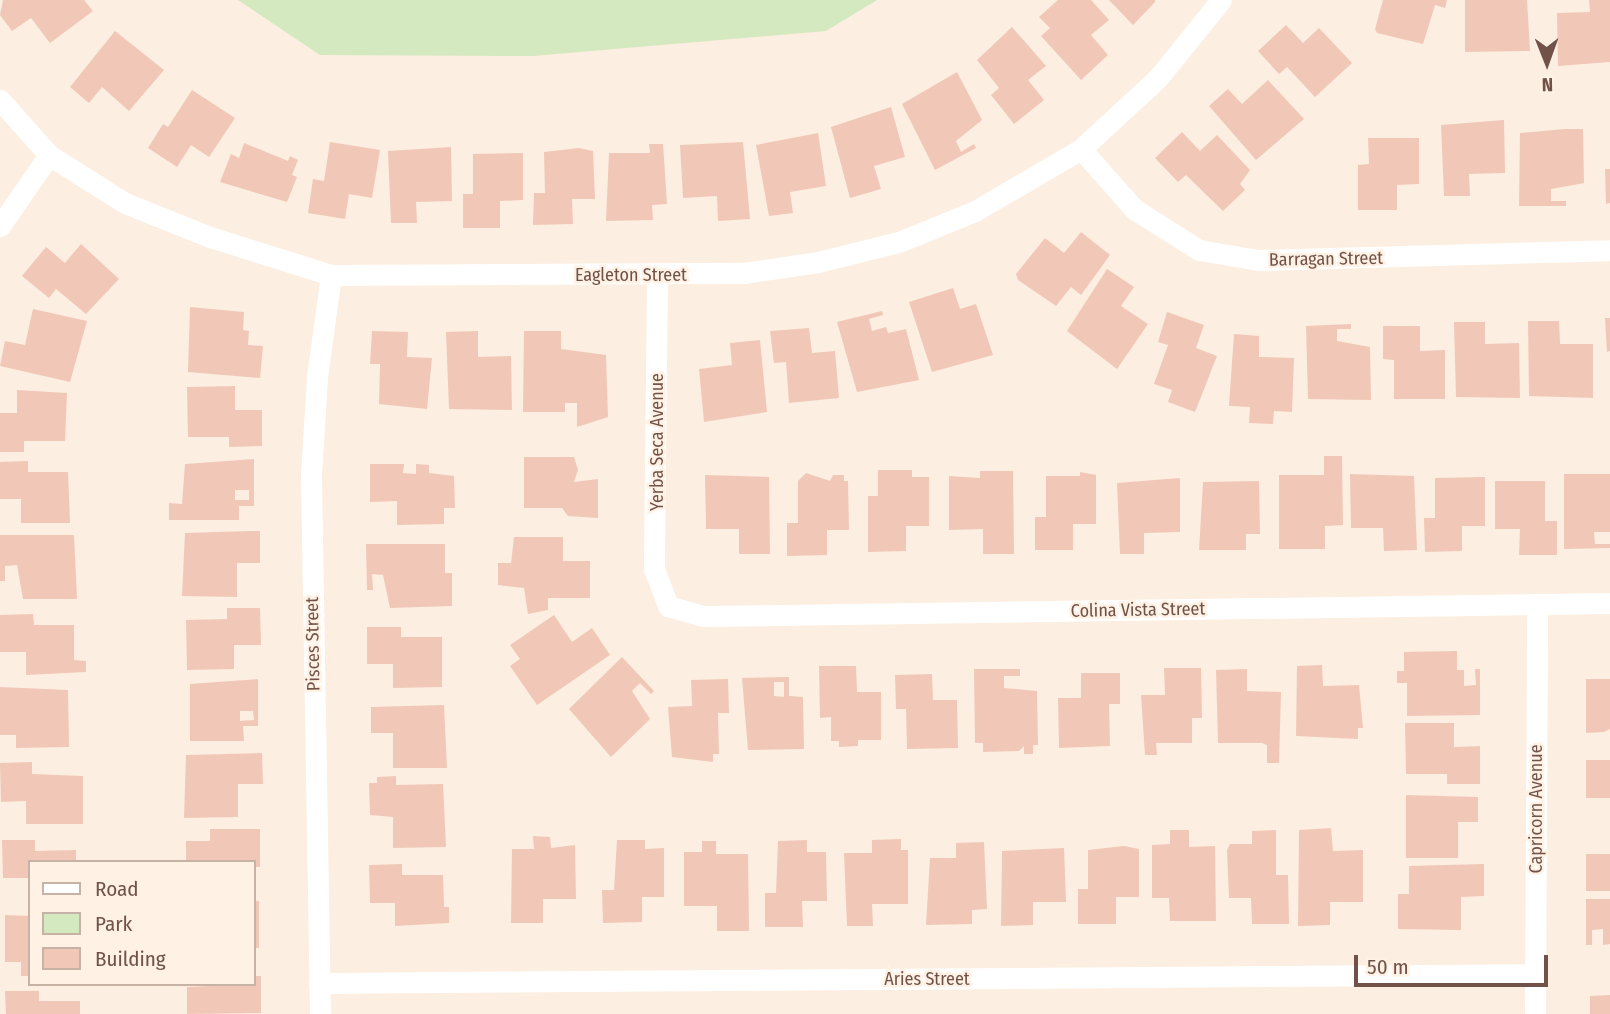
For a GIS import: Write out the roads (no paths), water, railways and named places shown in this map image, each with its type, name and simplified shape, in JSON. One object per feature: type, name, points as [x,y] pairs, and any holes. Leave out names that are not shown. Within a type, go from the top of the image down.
[{"type":"street","name":"Eagleton Street","points":[[0,100],[49,155],[125,203],[210,237],[331,275],[743,273],[818,262],[899,242],[975,211],[1080,149],[1158,78],[1221,0]]},
{"type":"street","name":"Barragan Street","points":[[1080,149],[1135,209],[1199,250],[1258,260],[1610,250]]},
{"type":"street","points":[[0,226],[49,155]]},
{"type":"street","name":"Pisces Street","points":[[320,1014],[310,475],[317,377],[331,275]]},
{"type":"street","name":"Yerba Seca Avenue","points":[[657,275],[654,569],[668,606]]},
{"type":"street","name":"Colina Vista Street","points":[[668,606],[703,616],[1610,603]]},
{"type":"street","name":"Capricorn Avenue","points":[[1535,1014],[1537,605]]},
{"type":"street","name":"Aries Street","points":[[319,983],[1535,974]]}]
